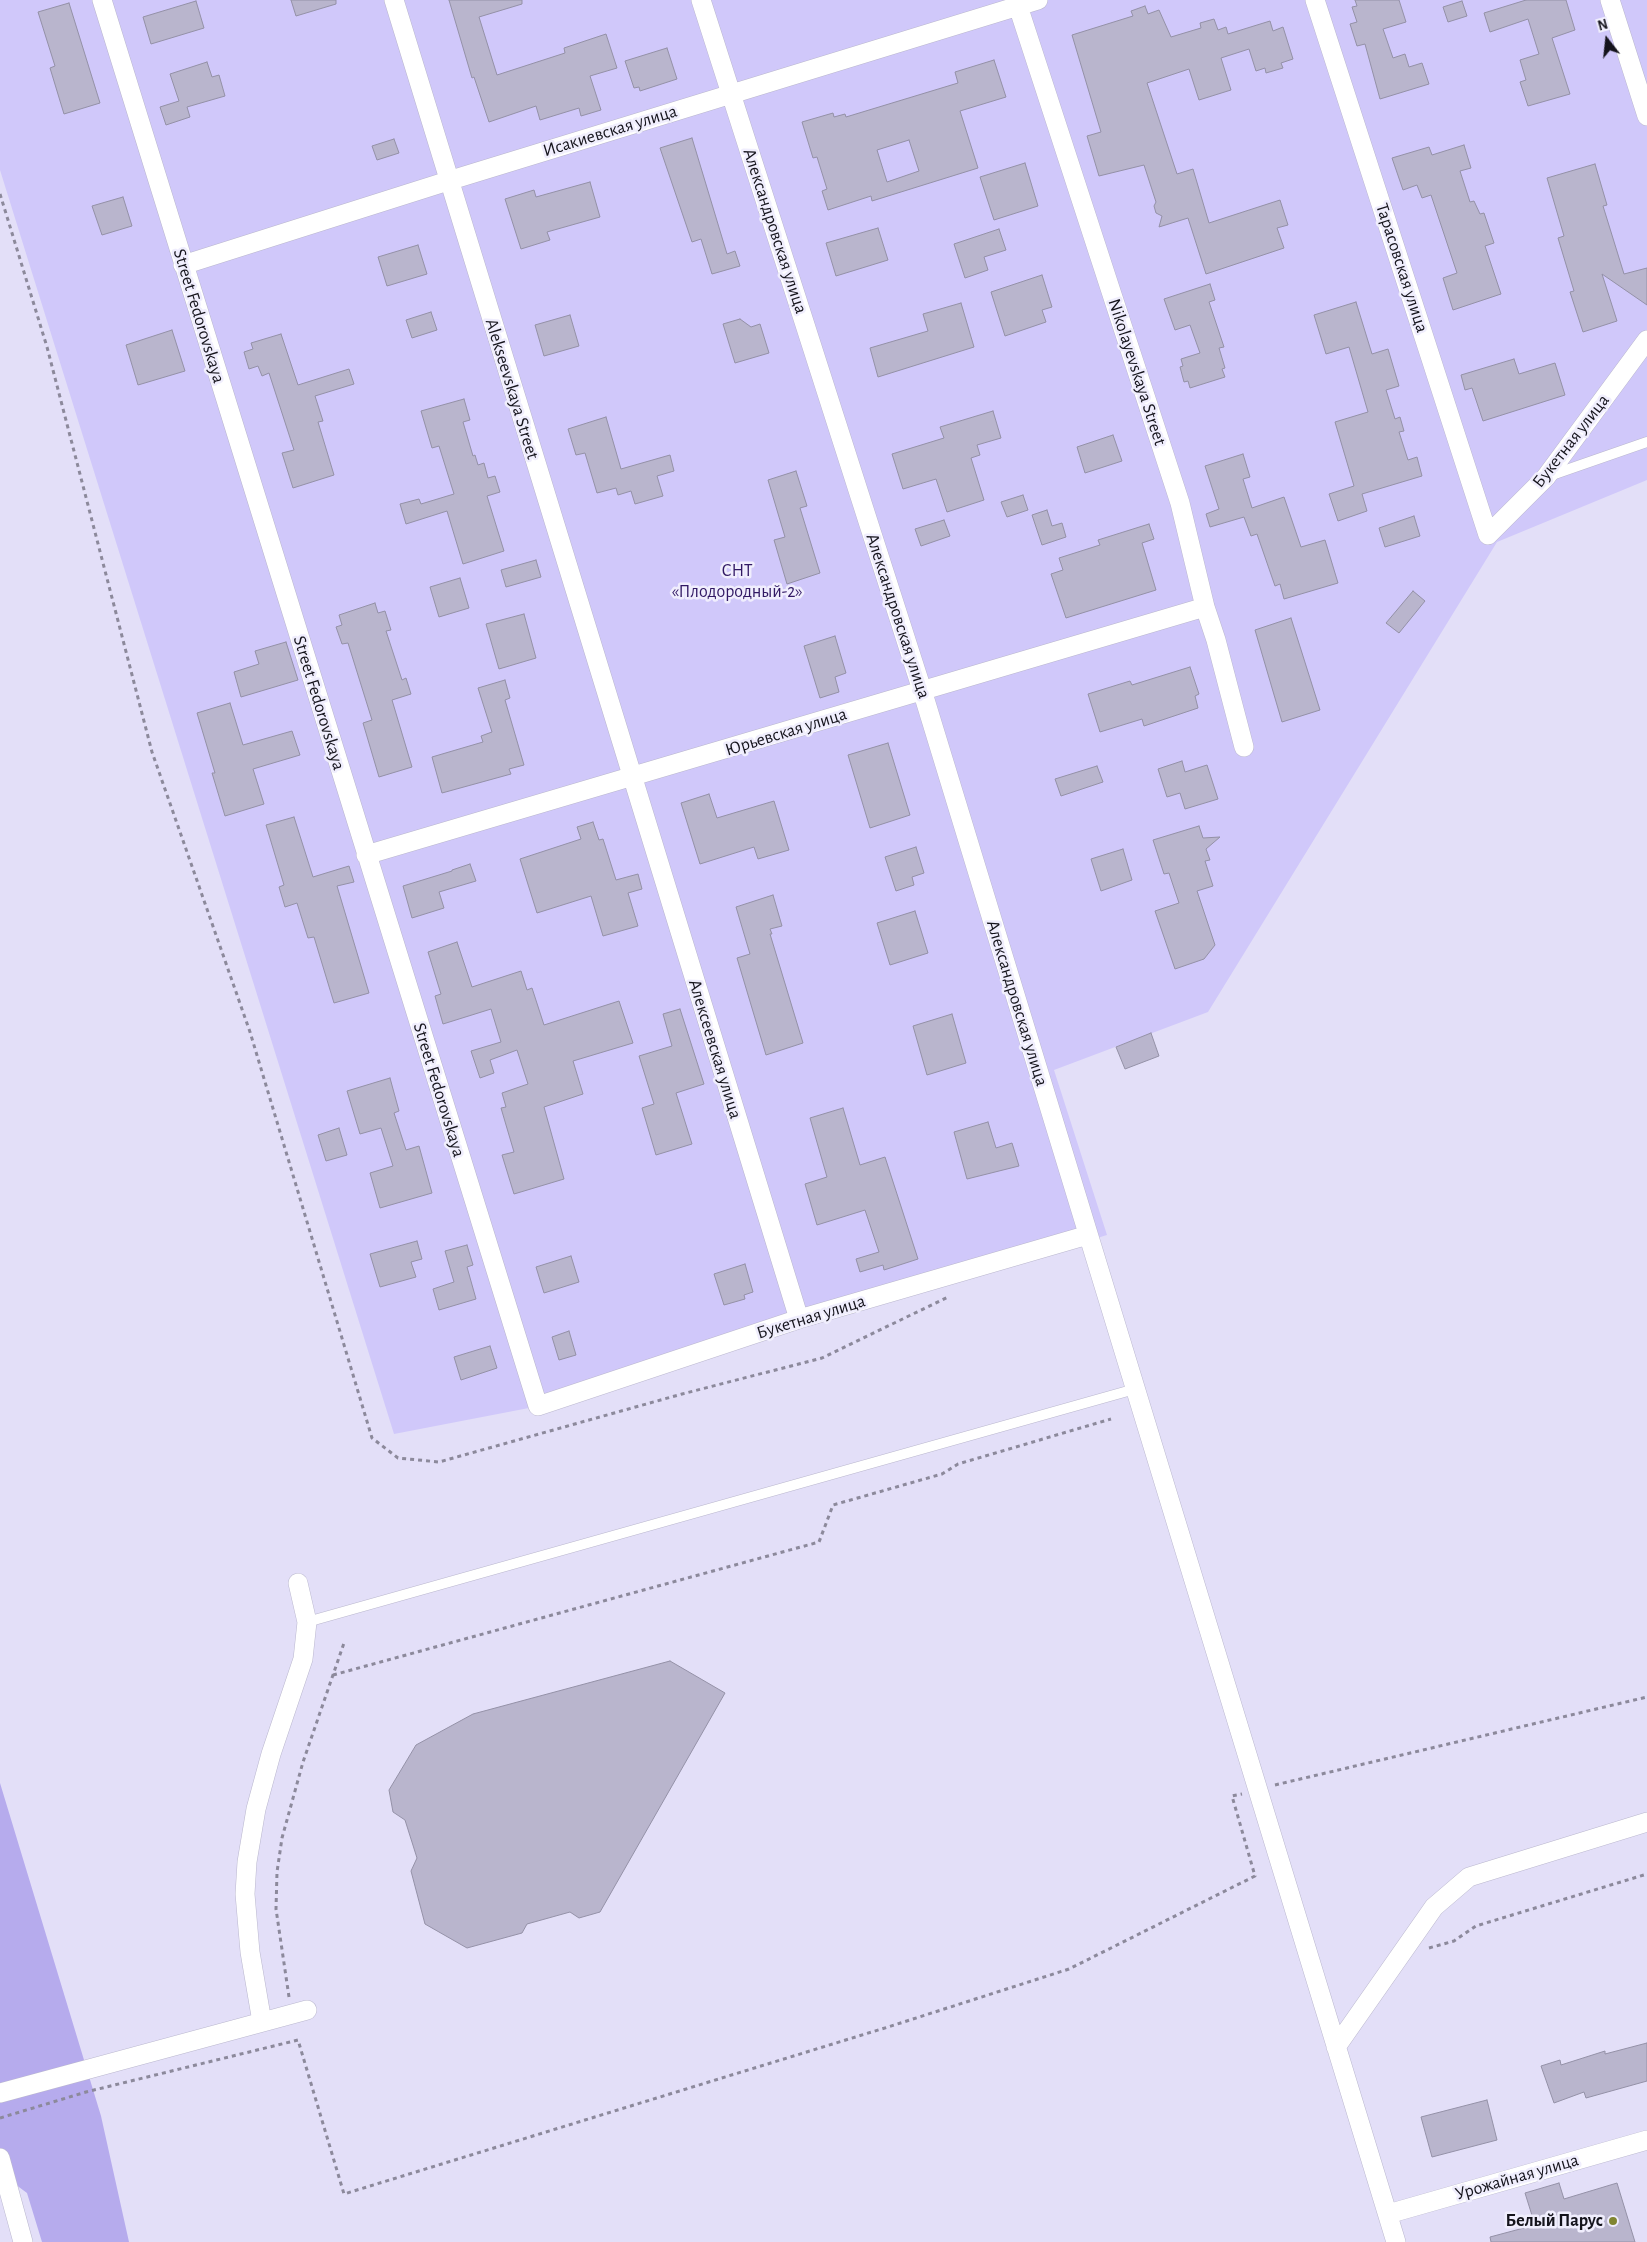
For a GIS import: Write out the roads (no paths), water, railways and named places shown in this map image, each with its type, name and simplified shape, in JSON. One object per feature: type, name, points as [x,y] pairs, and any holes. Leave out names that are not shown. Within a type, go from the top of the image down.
[{"type":"street","name":"Street Fedorovskaya","points":[[102,0],[538,1406]]},
{"type":"street","name":"Alekseevskaya Street","points":[[394,0],[632,778]]},
{"type":"street","name":"Александровская улица","points":[[701,0],[922,690],[1396,2242]]},
{"type":"street","name":"Исакиевская улица","points":[[183,265],[448,180],[731,94],[1018,3],[1038,0]]},
{"type":"street","name":"Тарасовская улица","points":[[1315,0],[1488,535]]},
{"type":"street","points":[[1610,0],[1647,116]]},
{"type":"street","name":"Nikolayevskaya Street","points":[[1018,3],[1180,504],[1205,607],[1216,640],[1244,748]]},
{"type":"street","name":"Букетная улица","points":[[1488,535],[1546,477],[1647,340]]},
{"type":"street","name":"Юрьевская улица","points":[[366,856],[1205,607]]},
{"type":"street","name":"Алексеевская улица","points":[[632,778],[799,1319]]},
{"type":"street","name":"Букетная улица","points":[[538,1406],[799,1319],[1088,1235]]},
{"type":"street","points":[[262,2022],[250,1952],[245,1894],[247,1862],[256,1809],[271,1754],[303,1659],[307,1622],[298,1583]]},
{"type":"street","points":[[1336,2047],[1434,1907],[1469,1877],[1647,1822]]},
{"type":"street","points":[[0,2093],[307,2010]]},
{"type":"street","name":"Урожайная улица","points":[[1388,2214],[1647,2140]]},
{"type":"street","points":[[0,2158],[6,2202],[23,2242]]},
{"type":"lane","points":[[1546,477],[1647,442]]},
{"type":"lane","points":[[307,1622],[1135,1389]]},
{"type":"place","name":"Белый Парус","points":[[1613,2221]]},
{"type":"park label","name":"СНТ «Плодородный-2»","points":[[737,581]]}]
